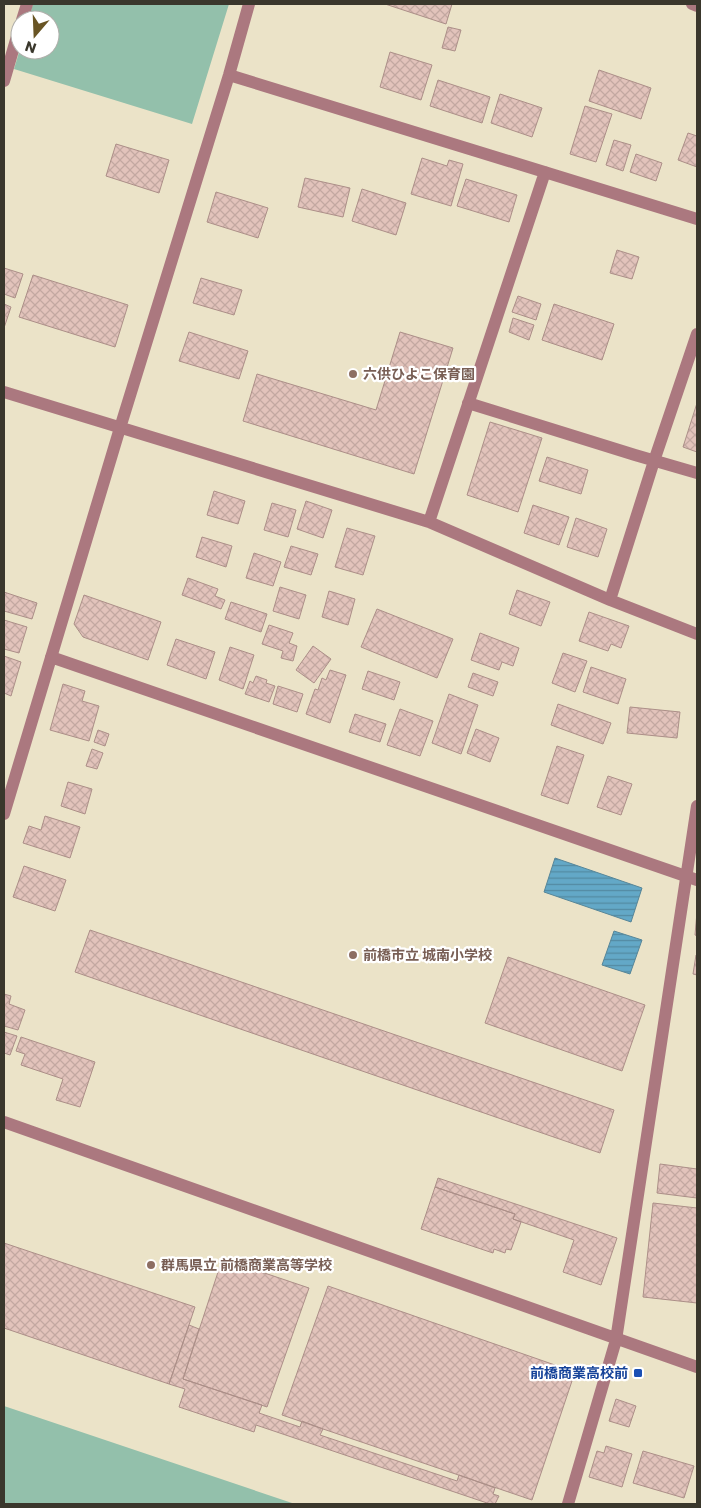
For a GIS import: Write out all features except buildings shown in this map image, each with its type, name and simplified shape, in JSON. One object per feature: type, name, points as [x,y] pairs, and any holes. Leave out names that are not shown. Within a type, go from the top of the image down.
[{"type":"street","points":[[4,814],[249,4]]},
{"type":"street","points":[[692,4],[697,6]]},
{"type":"street","points":[[4,80],[10,60]]},
{"type":"street","points":[[229,75],[697,219]]},
{"type":"street","points":[[429,522],[545,172]]},
{"type":"street","points":[[610,600],[697,334]]},
{"type":"street","points":[[4,392],[429,522],[610,600],[697,634]]},
{"type":"street","points":[[468,402],[697,473]]},
{"type":"street","points":[[51,657],[692,878]]},
{"type":"street","points":[[568,1504],[616,1340],[692,878],[697,806]]},
{"type":"street","points":[[4,1122],[697,1368]]},
{"type":"green space","points":[[33,4],[229,4],[192,124],[14,69],[17,60],[60,60],[60,10],[31,10]]},
{"type":"green space","points":[[4,1406],[295,1504],[4,1504]]},
{"type":"water","points":[[555,858],[642,888],[631,922],[544,892]]},
{"type":"water","points":[[614,931],[642,940],[630,974],[602,965]]},
{"type":"place","name":"六供ひよこ保育園","points":[[353,374]]},
{"type":"place","name":"前橋市立 城南小学校","points":[[353,955]]},
{"type":"place","name":"群馬県立 前橋商業高等学校","points":[[151,1265]]},
{"type":"place","name":"前橋商業高校前","points":[[638,1373]]}]
